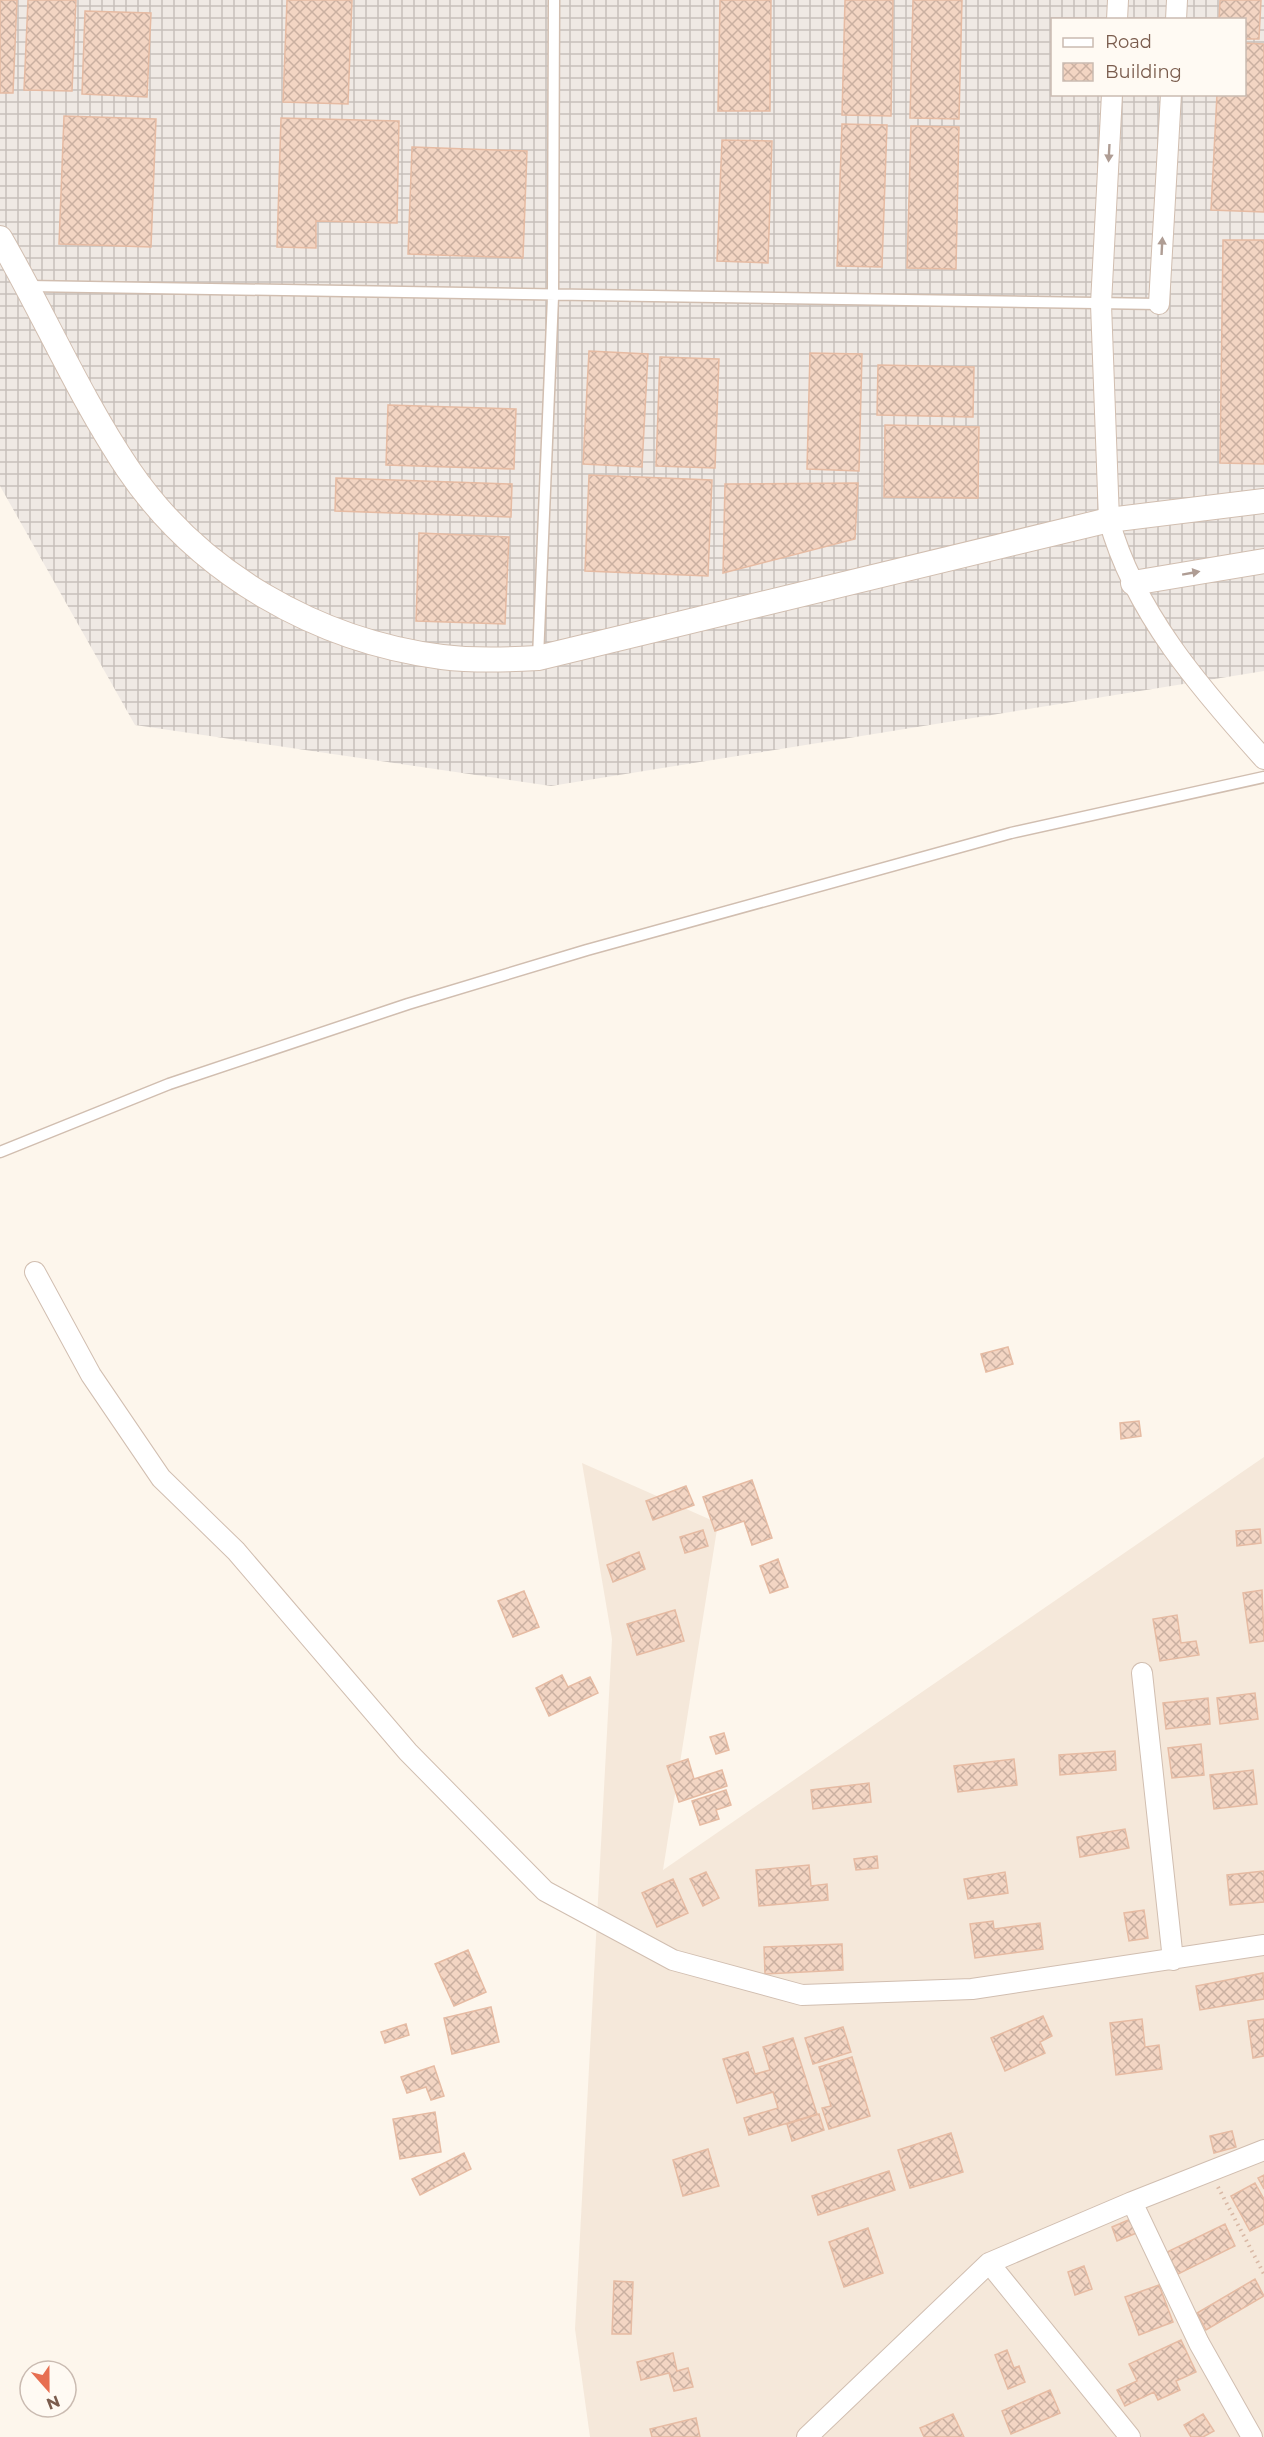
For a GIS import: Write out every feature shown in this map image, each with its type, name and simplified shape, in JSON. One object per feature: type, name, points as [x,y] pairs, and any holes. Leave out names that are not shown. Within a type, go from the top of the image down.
[{"type":"street","points":[[1116,18],[1118,0]]},
{"type":"street","points":[[1176,18],[1177,0]]},
{"type":"street","points":[[1112,96],[1101,304],[1109,520],[1117,550],[1133,583],[1203,692],[1264,759]]},
{"type":"street","points":[[1159,304],[1171,96]]},
{"type":"street","points":[[0,238],[104,430],[129,470],[158,507],[191,541],[227,571],[277,603],[352,637],[397,649],[443,657],[491,660],[538,658],[1109,520],[1264,501]]},
{"type":"street","points":[[1133,583],[1264,561]]},
{"type":"street","points":[[35,1272],[91,1375],[161,1478],[236,1551],[408,1752],[545,1891],[673,1960],[802,1995],[972,1989],[1264,1945]]},
{"type":"street","points":[[1142,1673],[1173,1960]]},
{"type":"street","points":[[813,2435],[989,2263],[1132,2202],[1264,2150]]},
{"type":"street","points":[[1132,2202],[1199,2343],[1251,2437]]},
{"type":"street","points":[[989,2263],[1130,2437]]},
{"type":"lane","points":[[538,658],[553,297],[554,0]]},
{"type":"lane","points":[[28,286],[553,297],[1159,304]]},
{"type":"lane","points":[[0,1152],[190,1077],[419,1000],[599,947],[1011,833],[1264,777]]},
{"type":"path","points":[[1210,2172],[1264,2274]]},
{"type":"shaded area","points":[[0,0],[1264,0],[1264,671],[551,786],[135,725],[0,486]]},
{"type":"shaded area","points":[[1264,1457],[1264,2437],[590,2437],[575,2329],[612,1639],[582,1463],[718,1523],[663,1870]]},
{"type":"building","points":[[0,0],[17,0],[13,93],[0,93]]},
{"type":"building","points":[[28,0],[76,0],[72,91],[24,90]]},
{"type":"building","points":[[287,0],[352,0],[348,104],[283,102]]},
{"type":"building","points":[[720,0],[771,0],[770,111],[718,111]]},
{"type":"building","points":[[845,0],[893,0],[891,116],[842,115]]},
{"type":"building","points":[[913,0],[962,0],[959,119],[910,118]]},
{"type":"building","points":[[1220,0],[1261,0],[1259,39],[1246,39],[1246,18],[1219,18]]},
{"type":"building","points":[[85,11],[151,13],[147,97],[82,94]]},
{"type":"building","points":[[1246,43],[1264,44],[1264,212],[1211,210],[1217,96],[1246,96]]},
{"type":"building","points":[[64,116],[156,119],[151,247],[59,244]]},
{"type":"building","points":[[281,118],[399,121],[397,223],[316,221],[316,248],[277,247]]},
{"type":"building","points":[[842,124],[887,125],[882,267],[837,266]]},
{"type":"building","points":[[911,126],[959,127],[956,269],[907,268]]},
{"type":"building","points":[[722,140],[772,141],[768,263],[717,261]]},
{"type":"building","points":[[412,147],[527,151],[523,258],[408,254]]},
{"type":"building","points":[[1223,240],[1264,240],[1264,464],[1220,463]]},
{"type":"building","points":[[589,351],[648,354],[642,467],[583,464]]},
{"type":"building","points":[[810,353],[862,354],[859,471],[807,469]]},
{"type":"building","points":[[660,357],[719,359],[715,468],[656,466]]},
{"type":"building","points":[[878,365],[974,367],[973,417],[877,415]]},
{"type":"building","points":[[388,405],[516,409],[514,469],[386,465]]},
{"type":"building","points":[[885,425],[979,427],[978,498],[884,497]]},
{"type":"building","points":[[589,475],[712,480],[708,576],[585,571]]},
{"type":"building","points":[[336,478],[512,484],[511,517],[335,511]]},
{"type":"building","points":[[858,483],[855,539],[723,573],[725,484]]},
{"type":"building","points":[[419,533],[509,537],[505,624],[416,621]]},
{"type":"building","points":[[1008,1347],[1013,1364],[986,1372],[981,1354]]},
{"type":"building","points":[[1139,1421],[1141,1436],[1121,1439],[1120,1423]]},
{"type":"building","points":[[752,1480],[772,1538],[752,1545],[744,1521],[715,1531],[703,1497]]},
{"type":"building","points":[[686,1486],[694,1505],[653,1520],[646,1501]]},
{"type":"building","points":[[1260,1529],[1261,1543],[1237,1546],[1236,1531]]},
{"type":"building","points":[[703,1530],[708,1546],[685,1553],[680,1537]]},
{"type":"building","points":[[639,1552],[645,1569],[613,1582],[607,1565]]},
{"type":"building","points":[[778,1559],[788,1587],[770,1593],[760,1566]]},
{"type":"building","points":[[1262,1590],[1264,1641],[1250,1643],[1243,1593]]},
{"type":"building","points":[[524,1591],[539,1627],[513,1637],[498,1601]]},
{"type":"building","points":[[675,1610],[684,1641],[637,1655],[627,1624]]},
{"type":"building","points":[[1177,1615],[1181,1643],[1196,1641],[1199,1655],[1160,1661],[1153,1619]]},
{"type":"building","points":[[562,1675],[568,1687],[590,1677],[598,1693],[549,1716],[536,1688]]},
{"type":"building","points":[[1255,1693],[1258,1719],[1220,1724],[1217,1698]]},
{"type":"building","points":[[1208,1698],[1210,1724],[1166,1729],[1163,1703]]},
{"type":"building","points":[[724,1733],[729,1750],[716,1754],[710,1737]]},
{"type":"building","points":[[1201,1744],[1204,1775],[1172,1778],[1168,1748]]},
{"type":"building","points":[[1115,1751],[1116,1770],[1060,1775],[1059,1755]]},
{"type":"building","points":[[688,1759],[694,1779],[722,1770],[727,1786],[679,1802],[667,1766]]},
{"type":"building","points":[[1014,1759],[1017,1785],[958,1792],[954,1766]]},
{"type":"building","points":[[1253,1770],[1257,1804],[1214,1809],[1210,1775]]},
{"type":"building","points":[[869,1783],[871,1802],[813,1809],[811,1790]]},
{"type":"building","points":[[726,1790],[731,1805],[716,1810],[719,1819],[700,1825],[692,1801]]},
{"type":"building","points":[[1125,1829],[1129,1848],[1080,1857],[1077,1837]]},
{"type":"building","points":[[877,1856],[878,1868],[856,1870],[854,1859]]},
{"type":"building","points":[[809,1865],[811,1886],[827,1884],[828,1900],[759,1906],[756,1870]]},
{"type":"building","points":[[1264,1871],[1264,1902],[1230,1905],[1227,1875]]},
{"type":"building","points":[[706,1872],[719,1898],[703,1906],[690,1879]]},
{"type":"building","points":[[1005,1872],[1008,1893],[968,1899],[964,1879]]},
{"type":"building","points":[[673,1879],[688,1913],[657,1927],[642,1893]]},
{"type":"building","points":[[1144,1910],[1148,1938],[1129,1941],[1124,1913]]},
{"type":"building","points":[[993,1921],[994,1929],[1040,1923],[1043,1949],[975,1958],[970,1924]]},
{"type":"building","points":[[842,1944],[843,1970],[765,1974],[764,1947]]},
{"type":"building","points":[[468,1950],[486,1992],[454,2006],[435,1964]]},
{"type":"building","points":[[1263,1973],[1264,1999],[1200,2010],[1196,1986]]},
{"type":"building","points":[[491,2007],[499,2042],[452,2054],[444,2018]]},
{"type":"building","points":[[1043,2016],[1052,2036],[1040,2042],[1045,2053],[1005,2071],[991,2038]]},
{"type":"building","points":[[1142,2019],[1145,2047],[1159,2045],[1162,2069],[1116,2075],[1110,2023]]},
{"type":"building","points":[[1264,2019],[1264,2056],[1253,2058],[1248,2021]]},
{"type":"building","points":[[406,2024],[409,2035],[385,2043],[381,2032]]},
{"type":"building","points":[[843,2027],[851,2052],[813,2064],[805,2038]]},
{"type":"building","points":[[793,2038],[817,2114],[749,2135],[744,2118],[778,2108],[773,2092],[737,2103],[723,2059],[748,2052],[755,2074],[770,2070],[763,2047]]},
{"type":"building","points":[[852,2057],[870,2116],[829,2129],[822,2108],[831,2106],[819,2067]]},
{"type":"building","points":[[434,2066],[444,2096],[431,2100],[426,2087],[407,2093],[401,2077]]},
{"type":"building","points":[[435,2112],[441,2152],[400,2159],[393,2119]]},
{"type":"building","points":[[819,2114],[824,2130],[792,2141],[787,2124]]},
{"type":"building","points":[[1232,2131],[1236,2147],[1214,2153],[1210,2136]]},
{"type":"building","points":[[951,2133],[963,2172],[910,2188],[898,2150]]},
{"type":"building","points":[[708,2149],[719,2186],[683,2196],[673,2160]]},
{"type":"building","points":[[464,2153],[471,2169],[420,2195],[412,2179]]},
{"type":"building","points":[[889,2171],[895,2190],[818,2215],[812,2196]]},
{"type":"building","points":[[1264,2175],[1264,2189],[1258,2178]]},
{"type":"building","points":[[1255,2183],[1264,2199],[1264,2224],[1250,2231],[1231,2196]]},
{"type":"building","points":[[1133,2218],[1139,2232],[1117,2241],[1112,2227]]},
{"type":"building","points":[[1225,2224],[1235,2246],[1178,2274],[1167,2252]]},
{"type":"building","points":[[868,2228],[883,2273],[844,2287],[829,2242]]},
{"type":"building","points":[[1084,2266],[1092,2289],[1075,2295],[1068,2272]]},
{"type":"building","points":[[1255,2279],[1264,2296],[1206,2330],[1197,2313]]},
{"type":"building","points":[[614,2281],[633,2282],[631,2334],[612,2334]]},
{"type":"building","points":[[1159,2285],[1173,2322],[1139,2335],[1125,2297]]},
{"type":"building","points":[[1181,2340],[1196,2372],[1176,2381],[1180,2390],[1158,2400],[1154,2392],[1125,2406],[1117,2390],[1137,2381],[1129,2364]]},
{"type":"building","points":[[1007,2350],[1014,2368],[1019,2366],[1025,2382],[1008,2389],[995,2355]]},
{"type":"building","points":[[673,2353],[677,2371],[688,2368],[693,2387],[674,2391],[669,2373],[641,2380],[637,2362]]},
{"type":"building","points":[[1050,2390],[1060,2413],[1011,2434],[1002,2411]]},
{"type":"building","points":[[953,2414],[964,2437],[924,2437],[920,2428]]},
{"type":"building","points":[[1203,2414],[1214,2431],[1203,2437],[1191,2437],[1184,2425]]},
{"type":"building","points":[[696,2418],[700,2437],[652,2437],[650,2429]]}]
